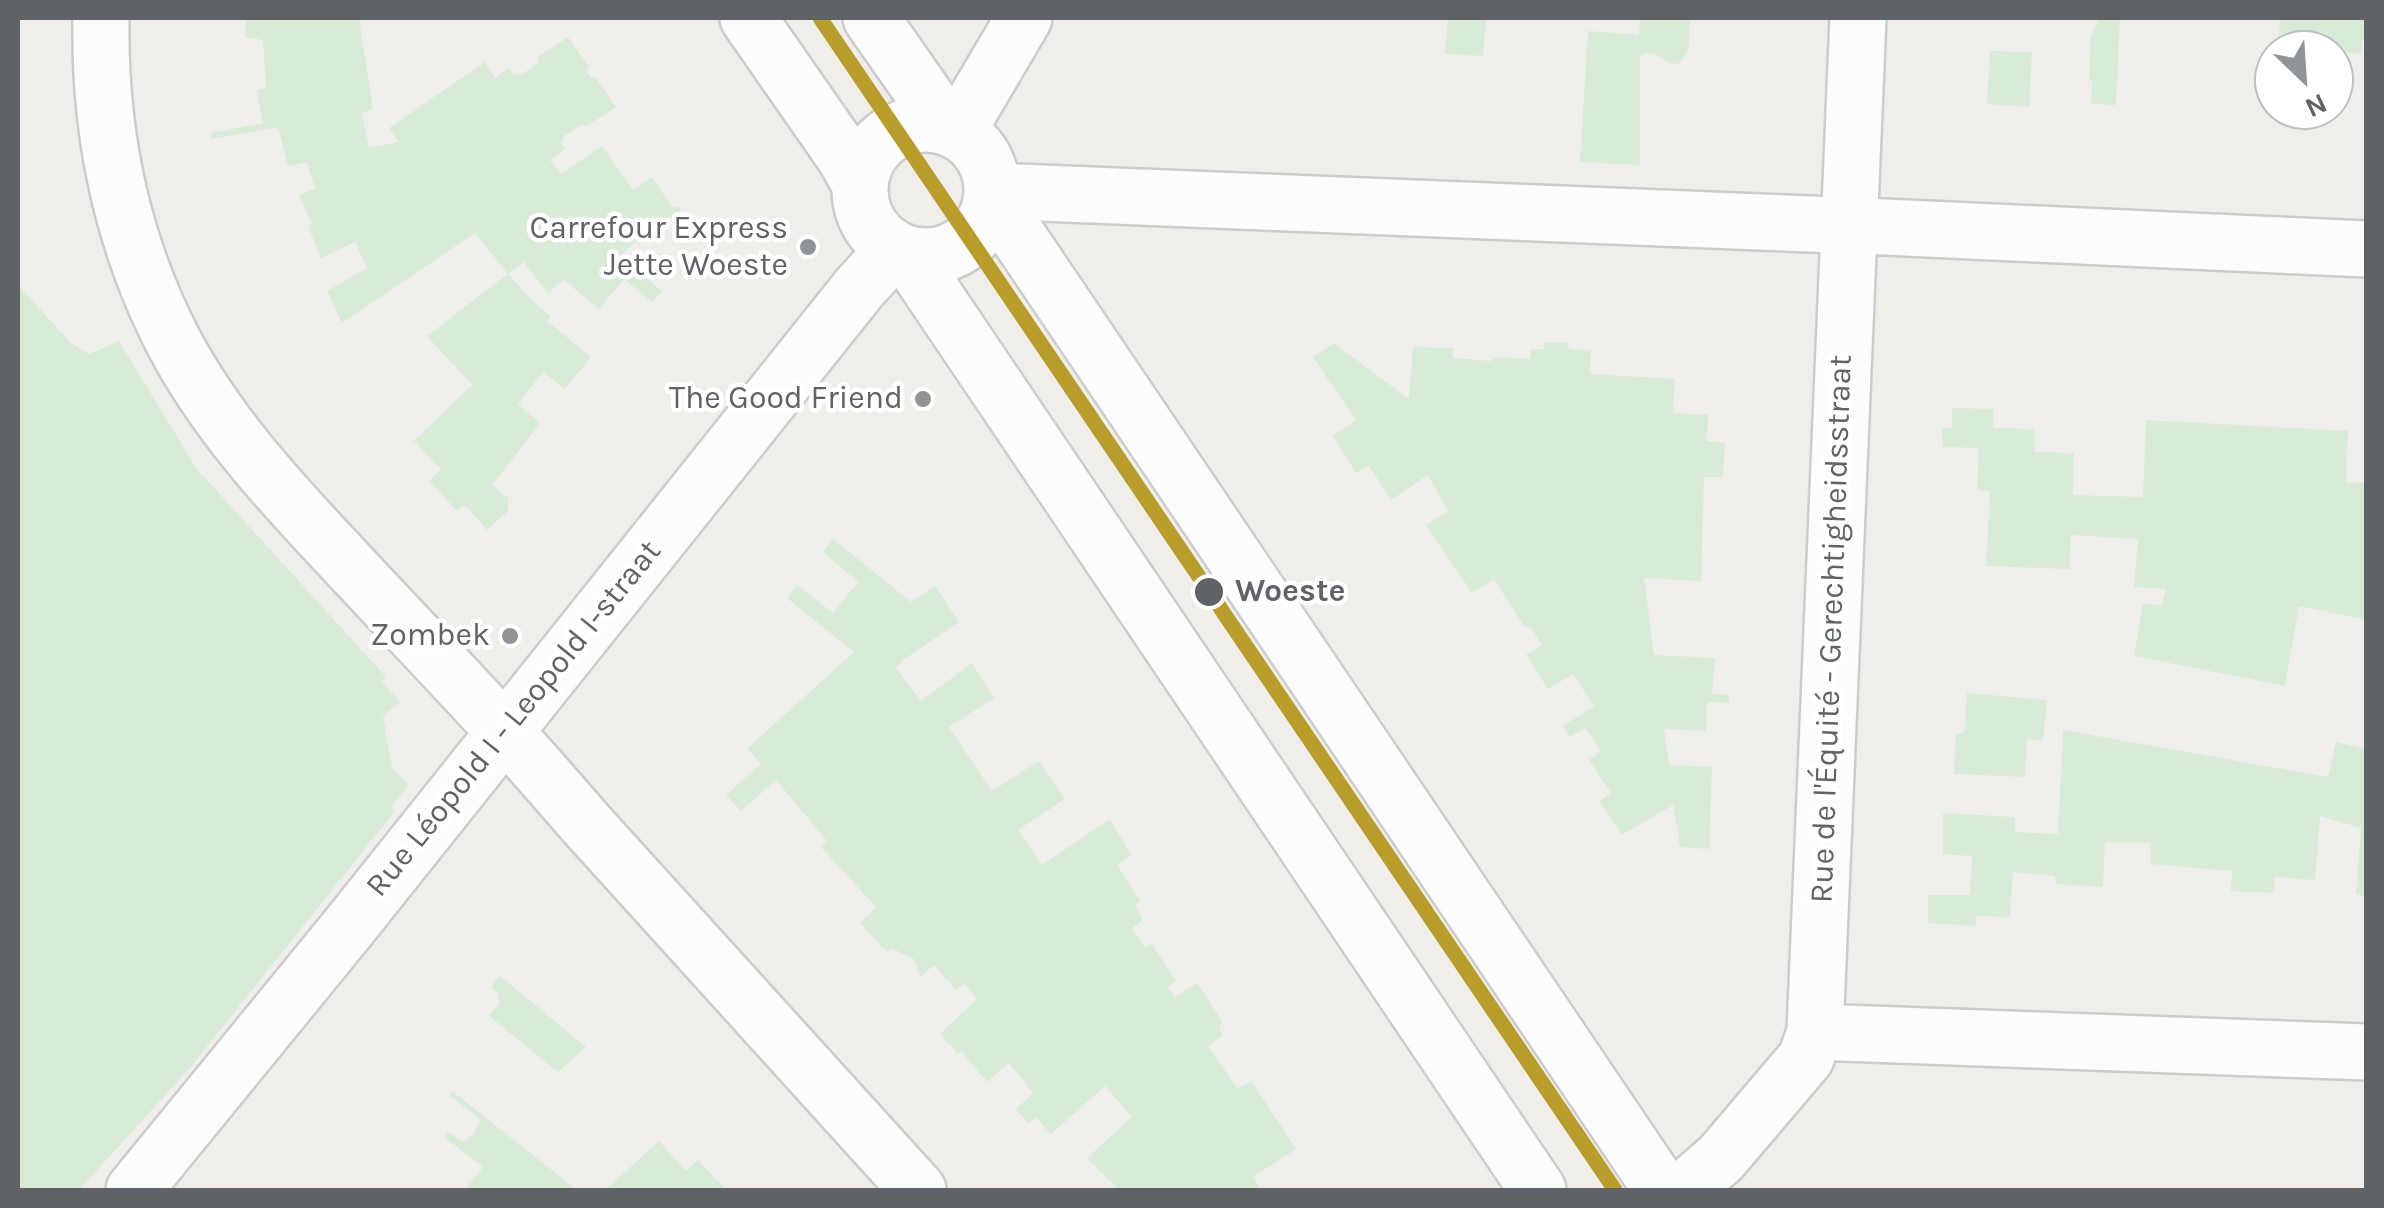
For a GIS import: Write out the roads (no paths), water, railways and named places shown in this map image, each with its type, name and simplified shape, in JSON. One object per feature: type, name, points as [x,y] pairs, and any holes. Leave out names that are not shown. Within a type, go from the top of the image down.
[{"type":"street","points":[[101,18],[100,68],[112,164],[136,254],[172,339],[222,419],[270,480],[504,731],[918,1190]]},
{"type":"street","points":[[748,18],[860,184]]},
{"type":"street","points":[[871,18],[952,130]]},
{"type":"street","points":[[952,130],[1024,18]]},
{"type":"street","name":"Rue de l'Équité - Gerechtigheidsstraat","points":[[1815,1032],[1858,18]]},
{"type":"street","points":[[930,124],[952,130],[972,143],[990,174],[991,198],[984,223],[970,240],[953,251],[930,256],[901,251],[880,238],[861,204],[860,184],[870,155],[888,137],[913,126],[930,124]]},
{"type":"street","points":[[991,198],[1849,226],[2366,249]]},
{"type":"street","points":[[991,198],[1662,1190]]},
{"type":"street","points":[[901,251],[1538,1190]]},
{"type":"street","name":"Rue Léopold I - Leopold I-straat","points":[[134,1190],[860,287],[901,251]]},
{"type":"street","points":[[1684,1190],[1720,1158],[1806,1058],[1815,1032],[2366,1052]]},
{"type":"place","name":"Carrefour Express Jette Woeste","points":[[808,247]]},
{"type":"place","name":"The Good Friend","points":[[923,399]]},
{"type":"place","name":"Woeste","points":[[1209,592]]},
{"type":"place","name":"Zombek","points":[[510,636]]}]
